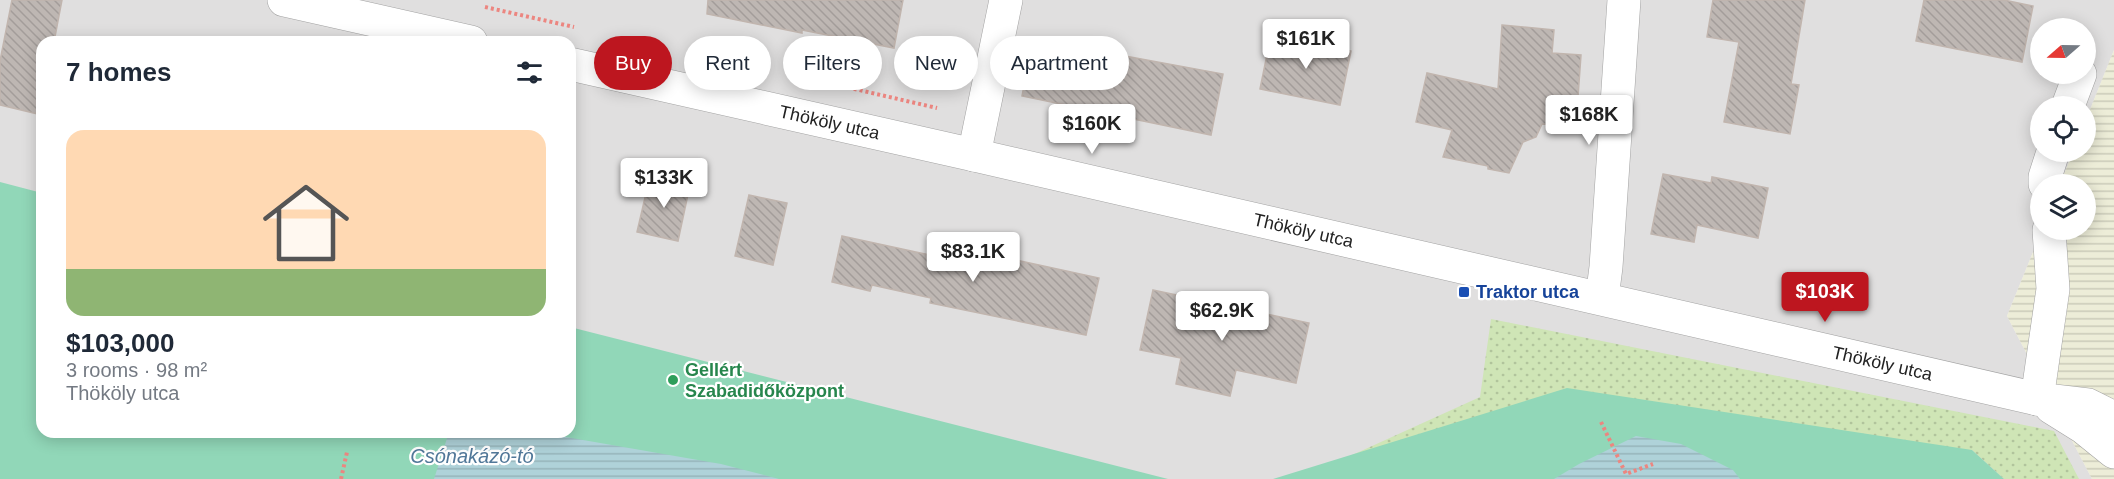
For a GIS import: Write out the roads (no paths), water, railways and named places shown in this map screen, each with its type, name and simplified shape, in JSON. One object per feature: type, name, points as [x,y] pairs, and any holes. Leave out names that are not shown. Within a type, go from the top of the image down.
[{"type":"street","points":[[284,0],[444,36]]},
{"type":"street","points":[[974,154],[1006,0]]},
{"type":"street","points":[[1602,298],[1624,0]]},
{"type":"street","name":"Thököly utca","points":[[576,65],[974,154],[2037,399],[2088,405],[2114,418]]},
{"type":"street","points":[[2037,399],[2053,289],[2050,240]]},
{"type":"street","name":"Thököly utca","points":[[2037,399],[2084,427],[2114,452]]},
{"type":"water","points":[[1636,436],[1681,444],[1733,470],[1740,479],[1554,479]]},
{"type":"water","name":"Csónakázó-tó","points":[[447,438],[572,438],[721,464],[779,479],[434,479]]},
{"type":"place","name":"Traktor utca","points":[[1464,292]]},
{"type":"place","name":"Gellért Szabadidőközpont","points":[[673,380]]}]
